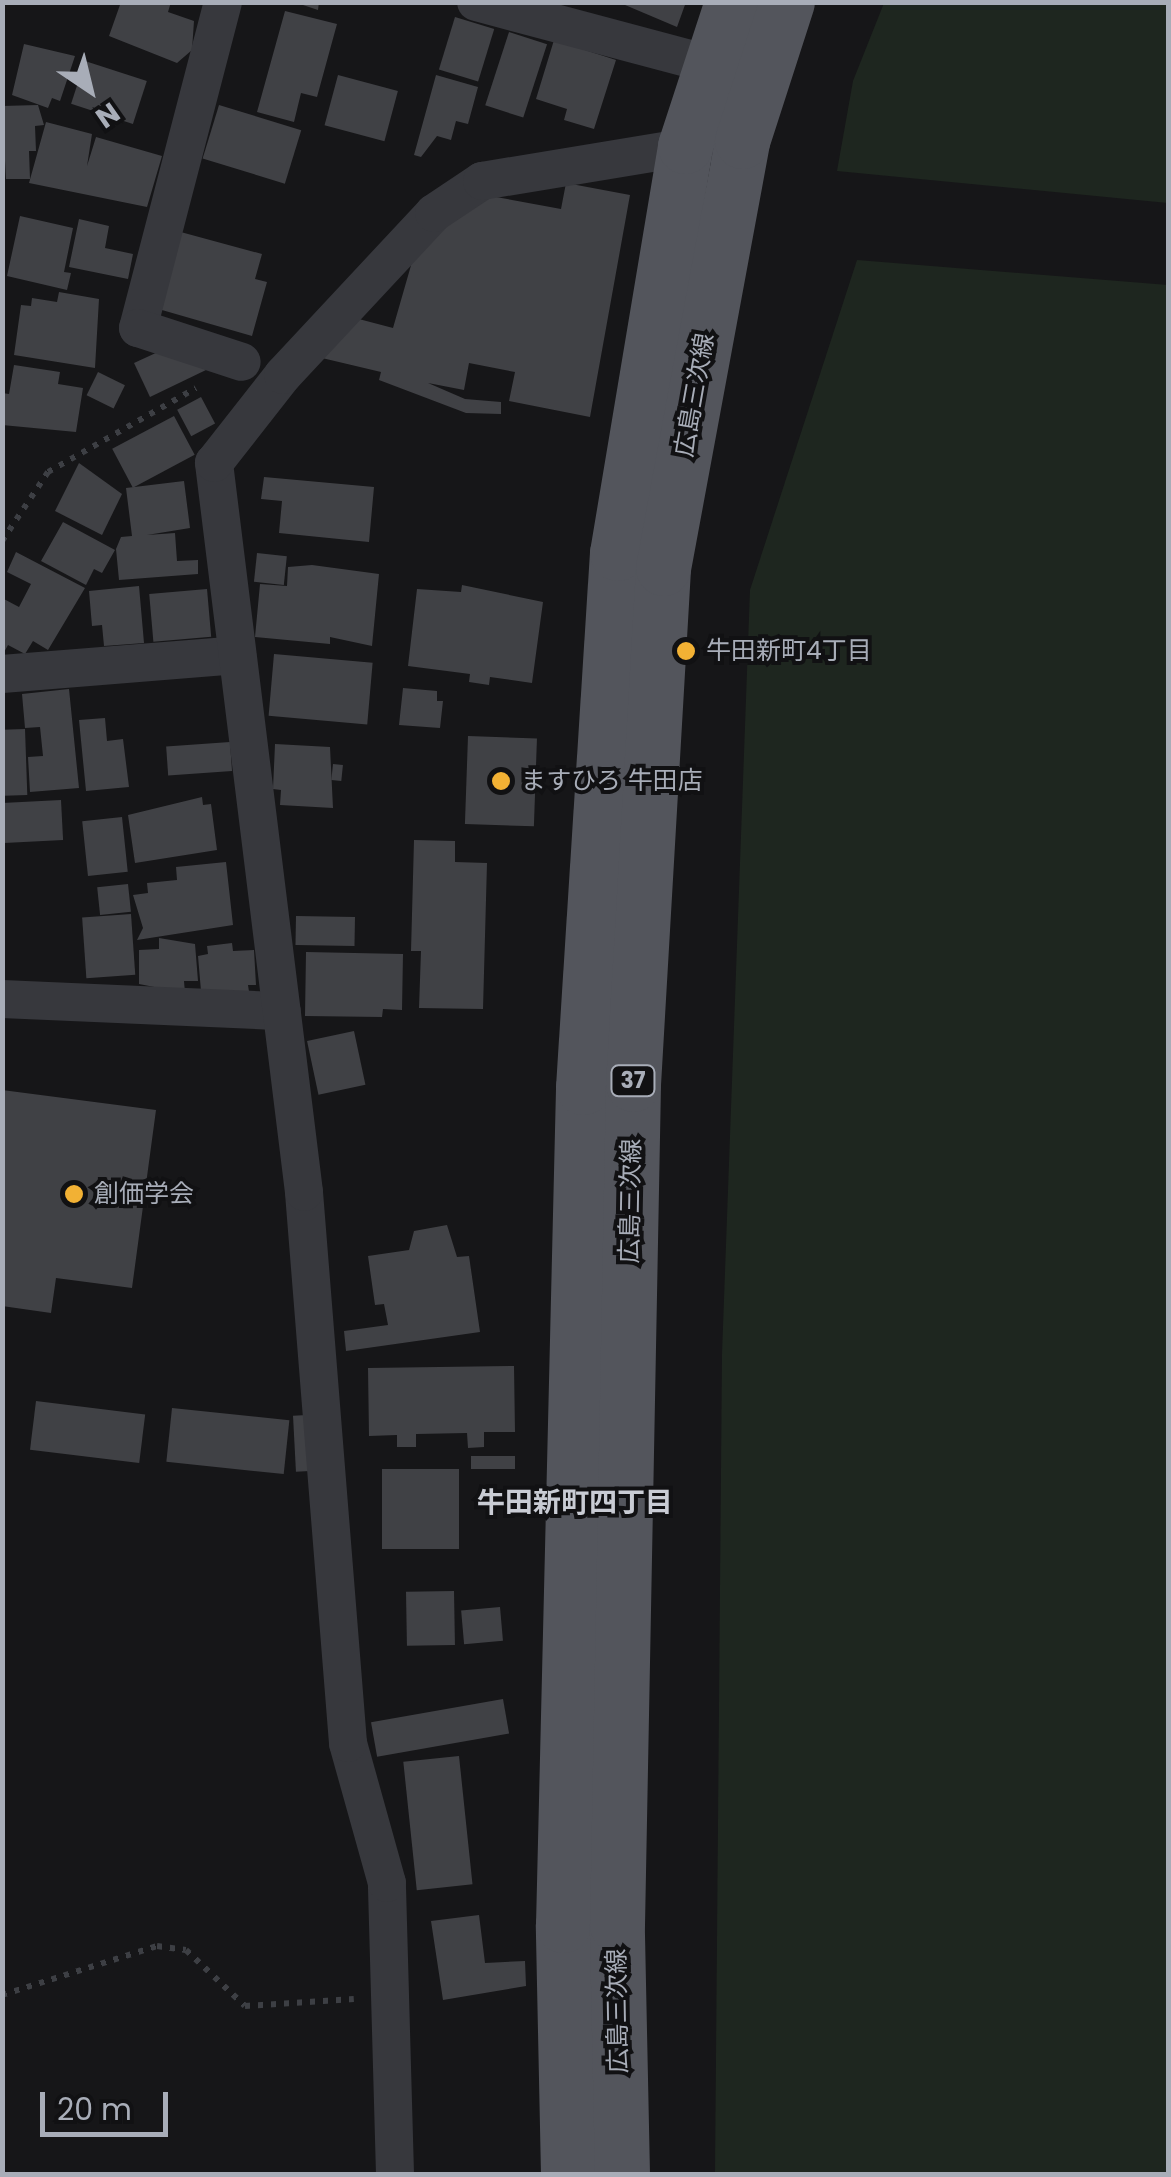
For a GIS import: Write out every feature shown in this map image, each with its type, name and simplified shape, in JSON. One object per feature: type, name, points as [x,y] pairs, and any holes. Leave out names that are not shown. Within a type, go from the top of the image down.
[{"type":"main road","name":"広島三次線","points":[[568,2174],[562,1925],[583,1087],[617,553],[685,146],[732,2]]},
{"type":"main road","name":"広島三次線","points":[[622,2174],[616,1925],[633,1104],[662,568],[742,141],[787,2]]},
{"type":"street","points":[[223,2],[138,328],[242,362]]},
{"type":"street","points":[[476,2],[712,65]]},
{"type":"street","points":[[395,2174],[387,1882],[348,1743],[282,1011],[214,462],[283,375],[434,213],[482,182],[685,146],[742,141]]},
{"type":"street","points":[[2,674],[237,654]]},
{"type":"street","points":[[2,999],[282,1011]]},
{"type":"path","points":[[2,542],[48,472],[242,362]]},
{"type":"path","points":[[2,1995],[157,1946],[186,1950],[245,2006],[390,1996]]},
{"type":"shaded area","points":[[884,3],[1168,3],[1168,203],[837,171],[853,81]]},
{"type":"shaded area","points":[[857,260],[1168,285],[1168,2174],[715,2174],[722,1354],[750,590]]},
{"type":"building","points":[[121,2],[171,2],[168,12],[194,21],[192,50],[177,63],[109,36]]},
{"type":"building","points":[[294,2],[319,2],[318,10]]},
{"type":"building","points":[[618,2],[686,2],[677,27]]},
{"type":"building","points":[[285,11],[337,24],[317,97],[301,93],[294,122],[257,112]]},
{"type":"building","points":[[455,17],[494,29],[478,82],[439,70]]},
{"type":"building","points":[[509,32],[547,44],[523,118],[485,105]]},
{"type":"building","points":[[554,40],[616,60],[594,129],[564,120],[567,109],[536,99]]},
{"type":"building","points":[[24,44],[75,56],[60,101],[52,98],[48,108],[12,95]]},
{"type":"building","points":[[85,61],[147,81],[133,124],[71,104]]},
{"type":"building","points":[[338,75],[398,91],[384,141],[325,125]]},
{"type":"building","points":[[436,75],[478,87],[468,124],[456,121],[451,140],[437,136],[421,157],[414,155]]},
{"type":"building","points":[[38,105],[44,125],[35,126],[36,151],[29,151],[30,179],[6,179],[2,106]]},
{"type":"building","points":[[219,105],[301,130],[285,184],[203,159]]},
{"type":"building","points":[[46,122],[92,134],[87,166],[96,137],[162,156],[147,207],[29,183]]},
{"type":"building","points":[[566,183],[630,195],[590,417],[509,401],[515,372],[469,363],[464,390],[428,383],[465,399],[501,402],[501,414],[466,413],[379,380],[381,372],[322,358],[355,318],[393,328],[416,248],[485,195],[561,209]]},
{"type":"building","points":[[20,216],[73,228],[64,272],[71,273],[67,290],[7,276]]},
{"type":"building","points":[[79,219],[109,226],[105,248],[133,254],[128,279],[69,267]]},
{"type":"building","points":[[177,231],[262,254],[255,279],[267,282],[252,336],[155,308]]},
{"type":"building","points":[[59,292],[99,299],[95,368],[14,355],[21,305],[31,306],[32,298],[57,302]]},
{"type":"building","points":[[171,346],[206,370],[150,397],[134,363]]},
{"type":"building","points":[[14,365],[60,372],[58,384],[83,388],[76,432],[2,425],[2,393],[9,394]]},
{"type":"building","points":[[98,372],[125,385],[114,409],[87,395]]},
{"type":"building","points":[[201,397],[215,423],[191,436],[177,410]]},
{"type":"building","points":[[174,416],[195,455],[133,488],[112,449]]},
{"type":"building","points":[[79,463],[122,494],[102,535],[55,511]]},
{"type":"building","points":[[264,477],[374,487],[369,542],[279,533],[282,501],[261,499]]},
{"type":"building","points":[[184,481],[190,528],[147,535],[175,533],[177,561],[198,560],[198,574],[119,580],[116,549],[121,537],[132,536],[126,488]]},
{"type":"building","points":[[63,522],[115,550],[102,573],[94,569],[86,585],[41,561]]},
{"type":"building","points":[[16,552],[85,588],[48,650],[33,641],[25,654],[8,645],[2,656],[2,598],[19,607],[31,584],[7,572]]},
{"type":"building","points":[[257,553],[287,556],[284,585],[254,582]]},
{"type":"building","points":[[312,565],[379,574],[372,646],[330,637],[330,644],[255,637],[260,584],[287,586],[288,567]]},
{"type":"building","points":[[462,585],[543,602],[532,683],[490,677],[489,685],[469,682],[470,674],[408,666],[417,589],[461,592]]},
{"type":"building","points":[[139,586],[144,643],[104,646],[102,625],[92,626],[89,591]]},
{"type":"building","points":[[207,589],[211,637],[153,642],[149,594]]},
{"type":"building","points":[[274,654],[373,663],[367,724],[269,716]]},
{"type":"building","points":[[403,688],[437,691],[437,701],[443,701],[440,728],[399,725]]},
{"type":"building","points":[[69,689],[79,788],[30,792],[28,757],[43,756],[40,727],[25,728],[22,694]]},
{"type":"building","points":[[105,718],[107,741],[123,739],[129,787],[86,791],[79,720]]},
{"type":"building","points":[[25,729],[27,795],[4,796],[2,730]]},
{"type":"building","name":"ますひろ 牛田店","points":[[468,736],[537,738],[534,826],[465,824]]},
{"type":"building","points":[[230,742],[232,771],[168,775],[166,746]]},
{"type":"building","points":[[275,744],[330,747],[333,808],[280,805],[281,790],[273,789]]},
{"type":"building","points":[[333,764],[343,765],[341,781],[331,780]]},
{"type":"building","points":[[202,797],[203,805],[211,804],[217,850],[135,863],[128,815]]},
{"type":"building","points":[[61,800],[63,840],[4,843],[2,803]]},
{"type":"building","points":[[122,817],[128,872],[88,876],[82,821]]},
{"type":"building","points":[[414,840],[455,841],[455,862],[487,863],[483,1009],[419,1008],[421,951],[411,951]]},
{"type":"building","points":[[226,862],[233,925],[137,940],[143,928],[133,895],[148,893],[147,883],[177,880],[176,867]]},
{"type":"building","points":[[128,884],[131,912],[100,915],[97,887]]},
{"type":"building","points":[[131,914],[135,975],[86,978],[82,917]]},
{"type":"building","points":[[296,916],[355,917],[354,946],[295,945]]},
{"type":"building","points":[[159,938],[195,944],[198,981],[184,981],[185,993],[139,984],[139,950],[159,949]]},
{"type":"building","points":[[232,943],[233,951],[254,950],[256,985],[248,985],[250,998],[201,991],[198,956],[208,954],[207,946]]},
{"type":"building","points":[[306,952],[403,954],[402,1010],[383,1009],[382,1017],[305,1016]]},
{"type":"building","points":[[354,1031],[365,1085],[318,1095],[307,1041]]},
{"type":"building","name":"創価学会","points":[[2,1090],[156,1110],[132,1288],[56,1278],[51,1313],[2,1306]]},
{"type":"building","points":[[447,1225],[457,1257],[469,1256],[480,1332],[346,1351],[344,1331],[388,1325],[384,1304],[375,1305],[368,1256],[409,1250],[414,1231]]},
{"type":"building","points":[[514,1366],[515,1432],[484,1432],[484,1447],[468,1448],[467,1433],[416,1434],[416,1447],[397,1447],[397,1435],[369,1436],[368,1368]]},
{"type":"building","points":[[36,1401],[145,1414],[139,1463],[30,1450]]},
{"type":"building","points":[[172,1408],[289,1420],[284,1474],[166,1462]]},
{"type":"building","points":[[307,1415],[310,1471],[296,1472],[293,1416]]},
{"type":"building","points":[[471,1456],[515,1456],[515,1469],[471,1469]]},
{"type":"building","points":[[382,1469],[459,1469],[459,1549],[382,1549]]},
{"type":"building","points":[[454,1591],[455,1645],[407,1646],[406,1592]]},
{"type":"building","points":[[500,1607],[503,1641],[464,1644],[461,1610]]},
{"type":"building","points":[[503,1699],[509,1733],[377,1757],[371,1722]]},
{"type":"building","points":[[459,1756],[472,1884],[417,1890],[403,1762]]},
{"type":"building","points":[[479,1915],[485,1963],[525,1961],[526,1986],[443,2000],[431,1921]]},
{"type":"place","name":"牛田新町4丁目","points":[[686,651]]},
{"type":"place","name":"ますひろ 牛田店","points":[[501,781]]},
{"type":"place","name":"創価学会","points":[[74,1194]]},
{"type":"district","name":"牛田新町四丁目","points":[[575,1503]]}]
